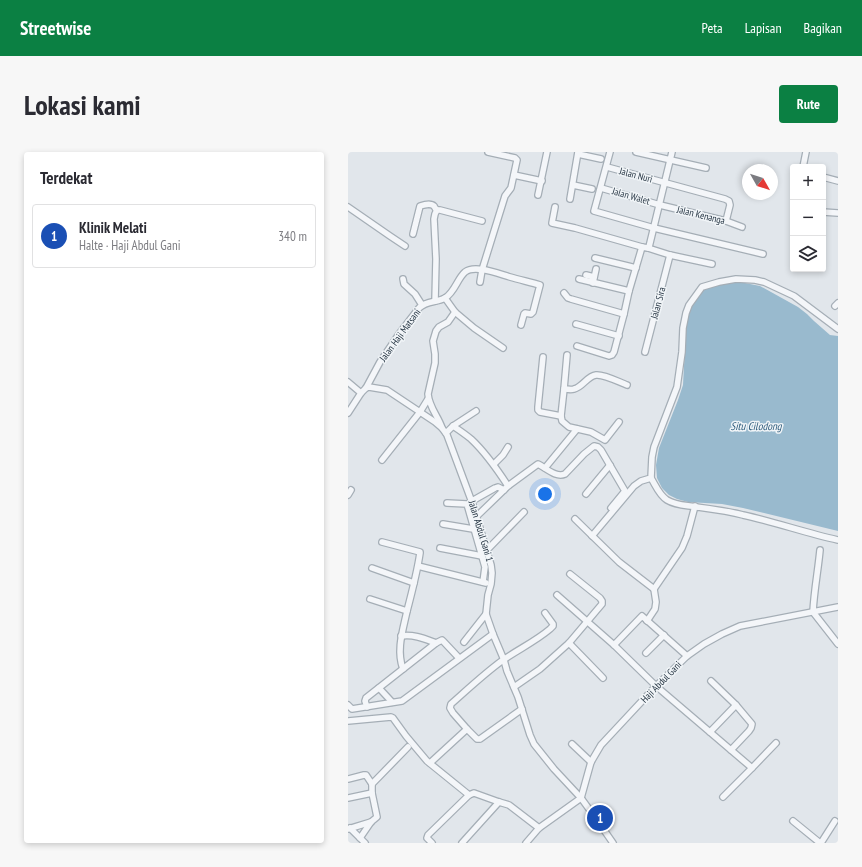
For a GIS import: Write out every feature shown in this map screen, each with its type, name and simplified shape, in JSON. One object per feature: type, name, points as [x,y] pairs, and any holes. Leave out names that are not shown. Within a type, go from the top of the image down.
[{"type":"street","points":[[480,282],[482,270],[505,196],[511,188],[516,159],[488,152]]},
{"type":"street","points":[[538,195],[547,152]]},
{"type":"street","points":[[610,152],[594,211],[654,228],[763,254]]},
{"type":"street","points":[[636,152],[706,168]]},
{"type":"street","points":[[577,346],[609,356],[614,352],[636,268],[645,248],[650,247],[672,152]]},
{"type":"street","points":[[804,164],[806,152]]},
{"type":"street","points":[[570,199],[578,153],[602,159]]},
{"type":"street","name":"Jalan Nuri","points":[[607,167],[725,199],[729,201],[730,205],[726,221]]},
{"type":"street","points":[[514,175],[542,181]]},
{"type":"street","points":[[826,178],[838,180]]},
{"type":"street","points":[[572,185],[592,189]]},
{"type":"street","name":"Jalan Walet","points":[[601,188],[660,205]]},
{"type":"street","points":[[413,234],[420,206],[422,205],[432,205],[437,210],[482,221]]},
{"type":"street","name":"Jalan Kenanga","points":[[660,205],[726,221],[742,227]]},
{"type":"street","points":[[348,207],[405,246]]},
{"type":"street","points":[[555,207],[552,223],[670,255],[712,264]]},
{"type":"street","points":[[435,301],[436,259],[434,214],[437,210]]},
{"type":"street","points":[[826,212],[838,213]]},
{"type":"street","name":"Jalan Sira","points":[[645,352],[670,255]]},
{"type":"street","points":[[595,258],[636,268]]},
{"type":"street","points":[[593,283],[596,269]]},
{"type":"street","points":[[503,348],[474,328],[455,312],[445,298],[453,291],[460,277],[470,270],[482,270],[540,285],[533,312],[531,314],[524,314],[521,325]]},
{"type":"street","points":[[586,275],[594,277]]},
{"type":"street","points":[[403,279],[404,284],[415,294],[422,305]]},
{"type":"street","points":[[838,329],[794,296],[764,282],[736,279],[702,287],[689,305],[686,313],[677,387],[654,447],[651,478],[660,493],[666,499],[678,505],[695,506],[768,520],[838,540]]},
{"type":"street","points":[[579,280],[629,291]]},
{"type":"street","points":[[564,293],[568,298],[624,314]]},
{"type":"street","name":"Jalan Haji Matsani","points":[[348,413],[366,388],[380,362],[399,334],[422,305],[445,298]]},
{"type":"street","points":[[382,460],[420,412],[428,399],[429,386],[435,364],[436,354],[433,341],[436,331],[439,327],[448,322],[455,312]]},
{"type":"street","points":[[576,324],[619,336]]},
{"type":"street","points":[[567,355],[561,416],[562,421],[565,424],[577,429],[591,432],[605,440],[620,422]]},
{"type":"street","points":[[543,357],[538,410],[540,412],[561,416]]},
{"type":"street","points":[[564,389],[576,388],[590,377],[596,375],[627,385]]},
{"type":"street","points":[[348,382],[361,393]]},
{"type":"street","points":[[366,388],[369,387],[387,390],[444,430],[476,411]]},
{"type":"street","name":"Jalan Abdul Gani 1","points":[[428,399],[451,444],[477,516],[491,565],[492,574],[486,614],[522,708],[530,735],[534,744],[554,769],[581,798]]},
{"type":"street","points":[[453,426],[470,438],[487,455],[494,464],[506,488]]},
{"type":"street","points":[[545,468],[577,429]]},
{"type":"street","points":[[477,516],[506,488],[538,464],[556,474],[563,475],[594,446],[601,450],[625,490],[610,509]]},
{"type":"street","points":[[494,464],[503,455],[508,447]]},
{"type":"street","points":[[586,494],[610,465]]},
{"type":"street","points":[[592,536],[634,486],[641,481],[651,478]]},
{"type":"street","points":[[472,501],[495,488],[506,488]]},
{"type":"street","points":[[447,502],[467,504],[485,567],[483,582]]},
{"type":"street","points":[[647,621],[655,609],[656,602],[654,589],[682,548],[687,536],[695,506]]},
{"type":"street","points":[[487,550],[524,512]]},
{"type":"street","points":[[575,520],[619,562],[654,589]]},
{"type":"street","points":[[443,524],[473,529]]},
{"type":"street","points":[[382,542],[420,552],[401,636],[400,658],[403,669]]},
{"type":"street","points":[[440,548],[482,556]]},
{"type":"street","points":[[820,550],[814,591],[813,612],[838,644]]},
{"type":"street","points":[[418,566],[491,584]]},
{"type":"street","points":[[372,568],[414,583]]},
{"type":"street","points":[[514,687],[540,669],[569,643],[602,604],[602,601],[570,574]]},
{"type":"street","points":[[557,595],[614,645],[656,686],[752,768]]},
{"type":"street","points":[[370,599],[407,611]]},
{"type":"street","name":"Haji Abdul Gani","points":[[581,798],[591,762],[601,744],[656,686],[687,656],[704,644],[740,626],[838,607]]},
{"type":"street","points":[[522,708],[480,739],[477,739],[450,708],[451,704],[489,671],[546,633],[553,626],[552,621],[545,613]]},
{"type":"street","points":[[464,642],[486,614]]},
{"type":"street","points":[[614,645],[640,617],[643,616],[687,656]]},
{"type":"street","points":[[348,705],[352,709],[404,700],[493,634]]},
{"type":"street","points":[[401,636],[415,636],[436,643]]},
{"type":"street","points":[[646,653],[664,636]]},
{"type":"street","points":[[367,707],[365,701],[366,698],[436,643],[443,640],[459,658]]},
{"type":"street","points":[[569,643],[603,678]]},
{"type":"street","points":[[711,681],[736,705],[752,724],[751,728],[731,750]]},
{"type":"street","points":[[380,688],[392,702]]},
{"type":"street","points":[[710,732],[736,705]]},
{"type":"street","points":[[348,721],[393,718],[406,736],[430,763],[469,796]]},
{"type":"street","points":[[430,763],[467,729]]},
{"type":"street","points":[[722,797],[776,743]]},
{"type":"street","points":[[572,744],[591,762]]},
{"type":"street","points":[[372,784],[408,747]]},
{"type":"street","points":[[348,779],[366,775],[372,784],[372,793],[377,817],[371,822],[360,838]]},
{"type":"street","points":[[348,798],[372,793]]},
{"type":"street","points":[[432,843],[427,838],[428,836],[469,796],[474,793],[509,805],[539,828]]},
{"type":"street","points":[[526,843],[539,828],[581,798],[612,843]]},
{"type":"street","points":[[462,843],[499,802]]},
{"type":"street","points":[[793,821],[821,843],[835,822]]},
{"type":"street","points":[[349,829],[371,822]]},
{"type":"street","points":[[349,829],[365,843]]},
{"type":"water","name":"Situ Cilodong","points":[[727,282],[760,286],[798,307],[830,335],[838,336],[838,531],[743,508],[722,504],[688,502],[677,499],[669,495],[662,488],[657,478],[656,465],[659,448],[683,385],[686,329],[689,312],[696,298],[704,288]]},
{"type":"place","name":"Klinik Melati","points":[[600,818]]}]
